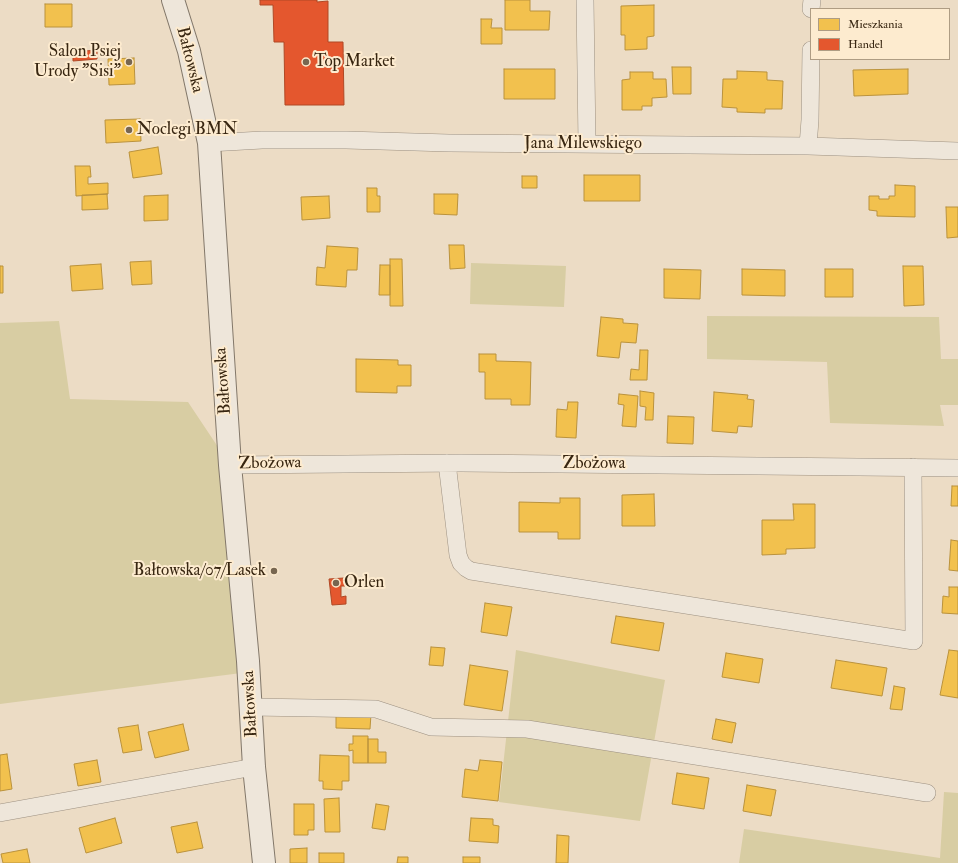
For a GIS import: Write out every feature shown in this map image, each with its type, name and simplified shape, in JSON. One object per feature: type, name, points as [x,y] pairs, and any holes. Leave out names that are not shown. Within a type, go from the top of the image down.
[{"type":"main road","name":"Bałtowska","points":[[173,0],[189,51],[209,143],[230,465],[251,707],[254,766],[264,863]]},
{"type":"street","points":[[585,0],[587,144]]},
{"type":"street","points":[[808,146],[811,60]]},
{"type":"street","name":"Jana Milewskiego","points":[[209,143],[262,140],[808,146],[958,151]]},
{"type":"street","points":[[447,463],[458,555],[461,563],[471,571],[914,641],[913,467]]},
{"type":"street","name":"Zbożowa","points":[[230,465],[447,463],[958,468]]},
{"type":"street","points":[[251,707],[376,709],[431,727],[527,730],[927,793]]},
{"type":"street","points":[[0,813],[254,766]]},
{"type":"shaded area","points":[[471,263],[566,266],[564,307],[470,304]]},
{"type":"shaded area","points":[[707,316],[939,317],[941,359],[958,359],[958,405],[940,405],[944,426],[830,423],[827,362],[707,359]]},
{"type":"shaded area","points":[[59,321],[70,399],[188,402],[230,465],[249,672],[0,704],[0,323]]},
{"type":"shaded area","points":[[516,650],[665,680],[640,821],[499,802]]},
{"type":"shaded area","points":[[944,792],[958,793],[958,863],[739,863],[744,829],[940,858]]},
{"type":"building: Mieszkania","points":[[505,0],[530,0],[530,11],[550,11],[549,30],[505,30]]},
{"type":"building: Mieszkania","points":[[45,4],[72,4],[72,27],[45,27]]},
{"type":"building: Mieszkania","points":[[654,5],[654,36],[647,37],[647,49],[625,50],[625,35],[621,35],[621,6]]},
{"type":"building: Mieszkania","points":[[481,19],[492,19],[491,28],[502,28],[502,44],[481,44]]},
{"type":"building: Mieszkania","points":[[134,58],[135,84],[109,85],[108,59]]},
{"type":"building: Mieszkania","points":[[672,67],[691,67],[691,94],[673,94]]},
{"type":"building: Mieszkania","points":[[504,69],[555,69],[555,99],[504,99]]},
{"type":"building: Mieszkania","points":[[908,69],[908,94],[854,96],[853,70]]},
{"type":"building: Mieszkania","points":[[737,71],[767,72],[767,80],[783,81],[782,109],[765,109],[765,113],[737,112],[737,108],[722,107],[723,79],[737,79]]},
{"type":"building: Mieszkania","points":[[630,72],[653,72],[653,79],[666,79],[667,97],[652,98],[652,106],[642,106],[642,110],[622,110],[622,80],[630,79]]},
{"type":"building: Mieszkania","points":[[140,119],[141,141],[106,143],[105,120]]},
{"type":"building: Mieszkania","points":[[158,147],[162,174],[133,178],[129,152]]},
{"type":"building: Mieszkania","points":[[75,166],[90,166],[91,177],[88,177],[88,184],[108,183],[108,194],[76,196]]},
{"type":"building: Mieszkania","points":[[584,175],[640,175],[640,201],[584,201]]},
{"type":"building: Mieszkania","points":[[522,176],[537,176],[537,188],[522,188]]},
{"type":"building: Mieszkania","points":[[895,185],[915,186],[915,217],[877,216],[877,211],[869,210],[869,196],[879,196],[879,199],[889,199],[889,196],[895,196]]},
{"type":"building: Mieszkania","points":[[367,188],[377,188],[377,196],[380,196],[380,212],[367,212]]},
{"type":"building: Mieszkania","points":[[107,194],[108,209],[82,210],[82,195]]},
{"type":"building: Mieszkania","points":[[434,194],[458,194],[457,215],[434,214]]},
{"type":"building: Mieszkania","points":[[168,195],[168,220],[144,221],[144,196]]},
{"type":"building: Mieszkania","points":[[329,196],[330,218],[302,220],[301,197]]},
{"type":"building: Mieszkania","points":[[946,207],[958,207],[958,237],[947,238]]},
{"type":"building: Mieszkania","points":[[449,245],[464,245],[465,268],[450,269]]},
{"type":"building: Mieszkania","points":[[327,246],[358,248],[357,270],[347,270],[346,287],[316,285],[317,267],[325,268]]},
{"type":"building: Mieszkania","points":[[390,259],[402,259],[403,306],[390,306]]},
{"type":"building: Mieszkania","points":[[151,261],[152,284],[132,285],[130,262]]},
{"type":"building: Mieszkania","points":[[101,264],[103,289],[72,291],[70,266]]},
{"type":"building: Mieszkania","points":[[380,265],[390,265],[390,295],[379,295]]},
{"type":"building: Mieszkania","points":[[0,266],[3,266],[3,293],[0,293]]},
{"type":"building: Mieszkania","points":[[903,266],[923,266],[924,305],[904,306]]},
{"type":"building: Mieszkania","points":[[664,269],[701,270],[700,299],[664,298]]},
{"type":"building: Mieszkania","points":[[742,269],[785,270],[785,296],[742,295]]},
{"type":"building: Mieszkania","points":[[825,269],[853,269],[853,297],[825,297]]},
{"type":"building: Mieszkania","points":[[601,317],[623,319],[623,323],[638,324],[636,343],[621,342],[619,358],[597,356]]},
{"type":"building: Mieszkania","points":[[640,350],[648,350],[647,380],[630,380],[631,369],[639,370]]},
{"type":"building: Mieszkania","points":[[479,354],[496,354],[496,361],[531,362],[530,405],[511,405],[511,399],[485,399],[485,372],[479,372]]},
{"type":"building: Mieszkania","points":[[356,359],[398,360],[398,365],[411,365],[411,386],[397,386],[397,393],[356,392]]},
{"type":"building: Mieszkania","points":[[640,391],[654,393],[653,420],[645,420],[646,407],[640,406]]},
{"type":"building: Mieszkania","points":[[714,392],[748,395],[747,399],[754,400],[752,427],[738,426],[737,433],[712,431]]},
{"type":"building: Mieszkania","points":[[619,394],[638,396],[636,427],[622,426],[624,405],[618,404]]},
{"type":"building: Mieszkania","points":[[568,402],[578,402],[576,438],[556,437],[557,409],[567,410]]},
{"type":"building: Mieszkania","points":[[668,416],[694,417],[693,444],[667,443]]},
{"type":"building: Mieszkania","points":[[952,486],[958,486],[958,506],[951,506]]},
{"type":"building: Mieszkania","points":[[654,494],[655,526],[622,526],[622,495]]},
{"type":"building: Mieszkania","points":[[560,498],[580,498],[580,539],[558,539],[558,532],[519,532],[519,502],[560,503]]},
{"type":"building: Mieszkania","points":[[793,504],[815,504],[815,548],[786,549],[786,554],[762,555],[762,520],[794,520]]},
{"type":"building: Mieszkania","points":[[951,540],[958,541],[958,571],[949,570]]},
{"type":"building: Mieszkania","points":[[949,587],[958,587],[958,614],[942,613],[943,596],[949,597]]},
{"type":"building: Mieszkania","points":[[485,603],[512,607],[507,636],[481,632]]},
{"type":"building: Mieszkania","points":[[616,616],[664,623],[659,651],[611,643]]},
{"type":"building: Mieszkania","points":[[431,647],[445,648],[443,666],[429,665]]},
{"type":"building: Mieszkania","points":[[949,650],[958,651],[958,698],[940,695]]},
{"type":"building: Mieszkania","points":[[726,653],[763,659],[759,683],[722,677]]},
{"type":"building: Mieszkania","points":[[836,660],[887,668],[882,696],[831,688]]},
{"type":"building: Mieszkania","points":[[470,665],[508,671],[502,711],[464,705]]},
{"type":"building: Mieszkania","points":[[894,686],[905,688],[902,710],[890,709]]},
{"type":"building: Mieszkania","points":[[336,713],[371,714],[370,729],[336,728]]},
{"type":"building: Mieszkania","points":[[716,719],[736,723],[732,743],[712,739]]},
{"type":"building: Mieszkania","points":[[183,724],[189,750],[155,758],[148,732]]},
{"type":"building: Mieszkania","points":[[138,725],[142,750],[123,753],[118,728]]},
{"type":"building: Mieszkania","points":[[353,736],[368,736],[368,763],[353,763],[353,750],[349,751],[349,744],[353,744]]},
{"type":"building: Mieszkania","points":[[368,739],[378,739],[378,752],[386,752],[386,763],[368,763]]},
{"type":"building: Mieszkania","points":[[7,754],[12,789],[0,791],[0,755]]},
{"type":"building: Mieszkania","points":[[320,755],[349,756],[349,781],[342,781],[342,790],[323,789],[323,781],[319,781]]},
{"type":"building: Mieszkania","points":[[97,760],[101,782],[78,786],[74,764]]},
{"type":"building: Mieszkania","points":[[480,760],[502,762],[498,801],[462,797],[465,769],[478,771]]},
{"type":"building: Mieszkania","points":[[677,773],[709,778],[704,809],[672,804]]},
{"type":"building: Mieszkania","points":[[747,785],[776,790],[771,816],[743,811]]},
{"type":"building: Mieszkania","points":[[339,798],[340,832],[325,832],[324,799]]},
{"type":"building: Mieszkania","points":[[294,804],[314,804],[314,830],[308,830],[308,835],[294,835]]},
{"type":"building: Mieszkania","points":[[376,804],[389,806],[385,830],[372,828]]},
{"type":"building: Mieszkania","points":[[115,818],[122,843],[86,853],[79,828]]},
{"type":"building: Mieszkania","points":[[471,818],[493,819],[493,825],[499,826],[498,843],[469,841]]},
{"type":"building: Mieszkania","points":[[197,822],[203,848],[177,853],[171,827]]},
{"type":"building: Mieszkania","points":[[557,835],[569,836],[568,863],[556,863]]},
{"type":"building: Mieszkania","points":[[307,848],[307,863],[290,863],[290,849]]},
{"type":"building: Mieszkania","points":[[27,849],[30,863],[3,863],[1,854]]},
{"type":"building: Mieszkania","points":[[319,853],[344,853],[344,863],[319,863]]},
{"type":"building: Mieszkania","points":[[398,857],[408,857],[408,863],[397,863]]},
{"type":"building: Mieszkania","points":[[463,857],[480,857],[480,863],[463,863]]},
{"type":"building: Handel","points":[[260,0],[328,1],[328,42],[343,42],[344,105],[285,105],[284,42],[274,42],[273,5],[260,5]]},
{"type":"building: Handel","points":[[97,50],[97,59],[73,61],[73,52]]},
{"type":"building: Handel","points":[[344,578],[345,586],[341,586],[341,597],[346,596],[346,604],[332,605],[329,579]]},
{"type":"place","name":"Salon Psiej Urody \"Sisi\"","points":[[129,62]]},
{"type":"place","name":"Top Market","points":[[306,62]]},
{"type":"place","name":"Noclegi BMN","points":[[129,130]]},
{"type":"place","name":"Bałtowska/07/Lasek","points":[[274,571]]},
{"type":"place","name":"Orlen","points":[[336,583]]}]
